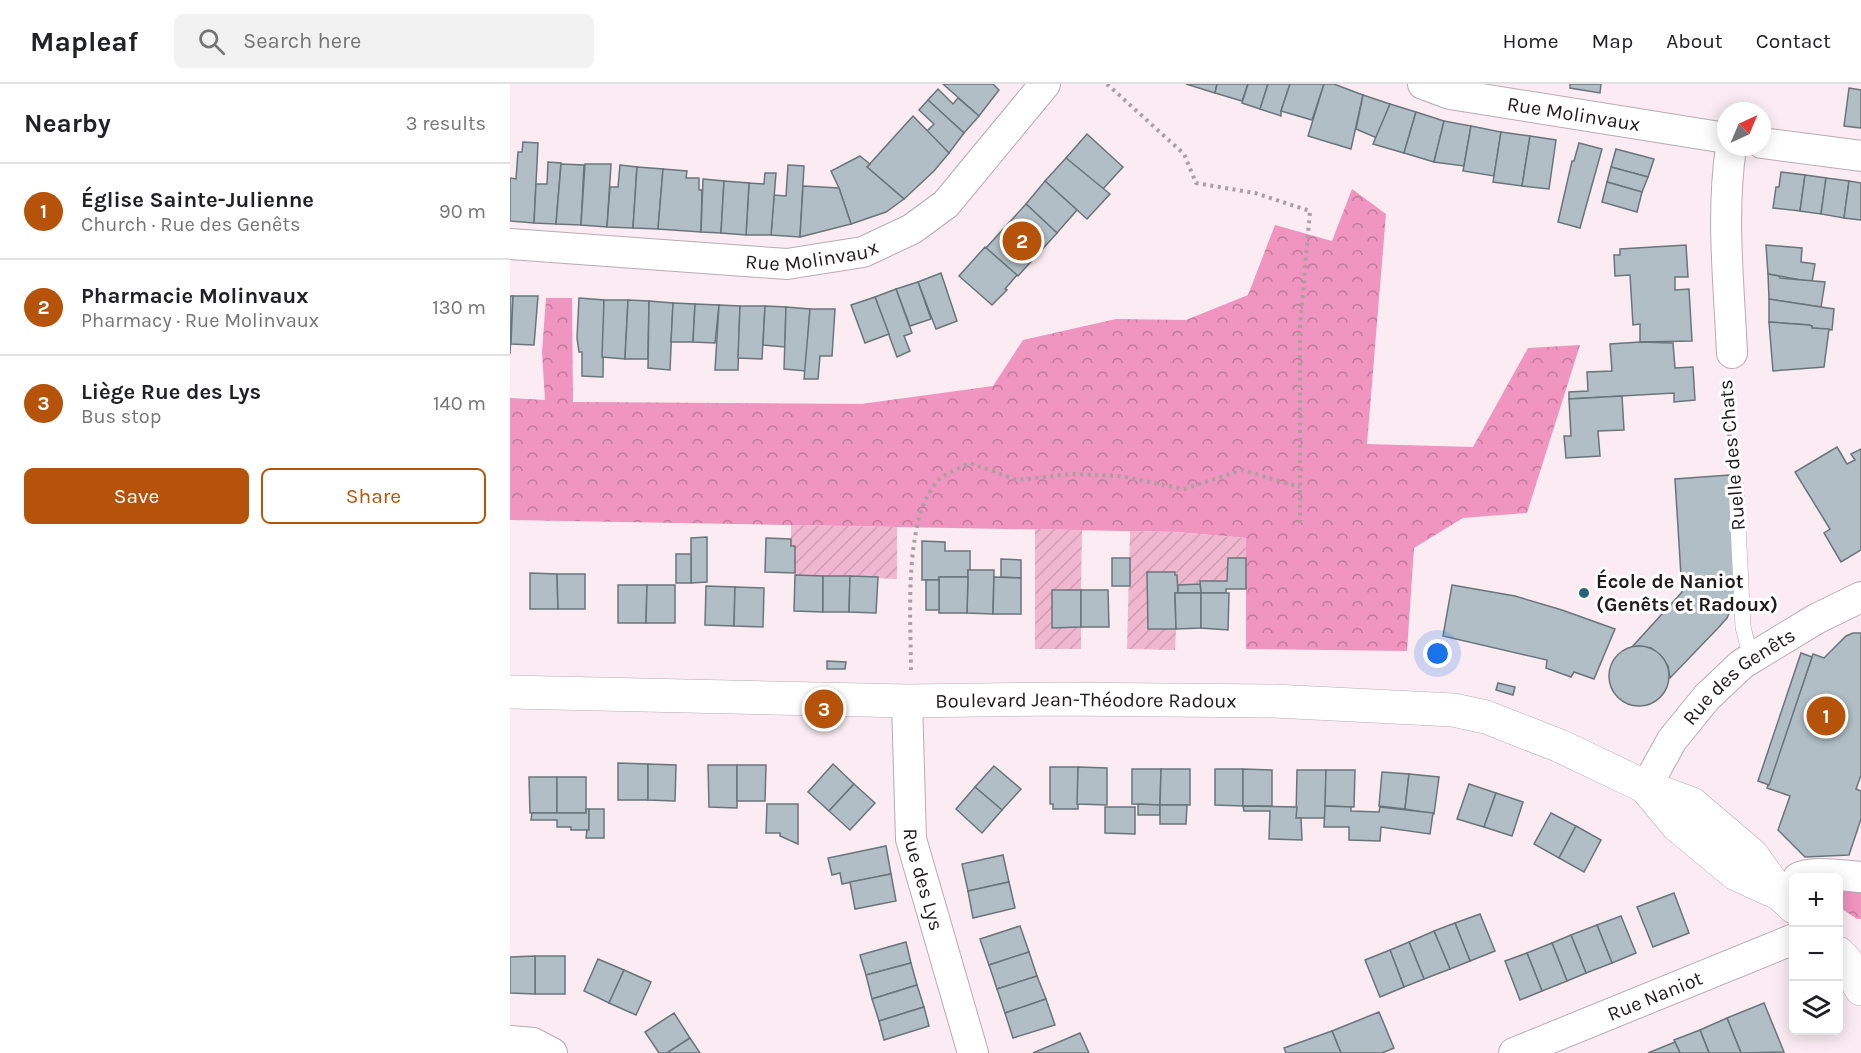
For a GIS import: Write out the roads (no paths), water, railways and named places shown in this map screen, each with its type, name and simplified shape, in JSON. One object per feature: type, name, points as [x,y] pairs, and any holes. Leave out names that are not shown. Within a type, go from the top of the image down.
[{"type":"street","name":"Rue Molinvaux","points":[[510,244],[787,264],[862,252],[912,229],[946,204],[1046,84]]},
{"type":"street","name":"Rue Molinvaux","points":[[1423,84],[1450,94],[1717,137]]},
{"type":"street","points":[[1771,144],[1861,156]]},
{"type":"street","name":"Ruelle des Chats","points":[[1730,156],[1727,225],[1732,353]]},
{"type":"street","name":"Rue des Genêts","points":[[1646,787],[1672,740],[1724,680],[1754,655],[1816,619],[1861,597]]},
{"type":"street","name":"Boulevard Jean-Théodore Radoux","points":[[510,692],[909,701],[1059,699],[1293,702],[1453,710],[1486,717],[1560,746],[1646,787],[1692,804],[1789,888]]},
{"type":"street","name":"Rue des Lys","points":[[909,701],[911,839],[973,1053]]},
{"type":"street","points":[[1843,876],[1861,877]]},
{"type":"street","name":"Rue Naniot","points":[[1514,1053],[1789,941]]},
{"type":"street","points":[[1848,956],[1861,989]]},
{"type":"street","points":[[510,1041],[533,1043],[552,1053]]},
{"type":"lane","name":"Ruelle des Chats","points":[[1736,485],[1743,627],[1746,643],[1754,655]]},
{"type":"place","name":"Pharmacie Molinvaux","points":[[1022,241]]},
{"type":"place","name":"École de Naniot (Genêts et Radoux)","points":[[1584,593]]},
{"type":"place","name":"Liège Rue des Lys","points":[[824,709]]},
{"type":"place","name":"Église Sainte-Julienne","points":[[1826,716]]}]
